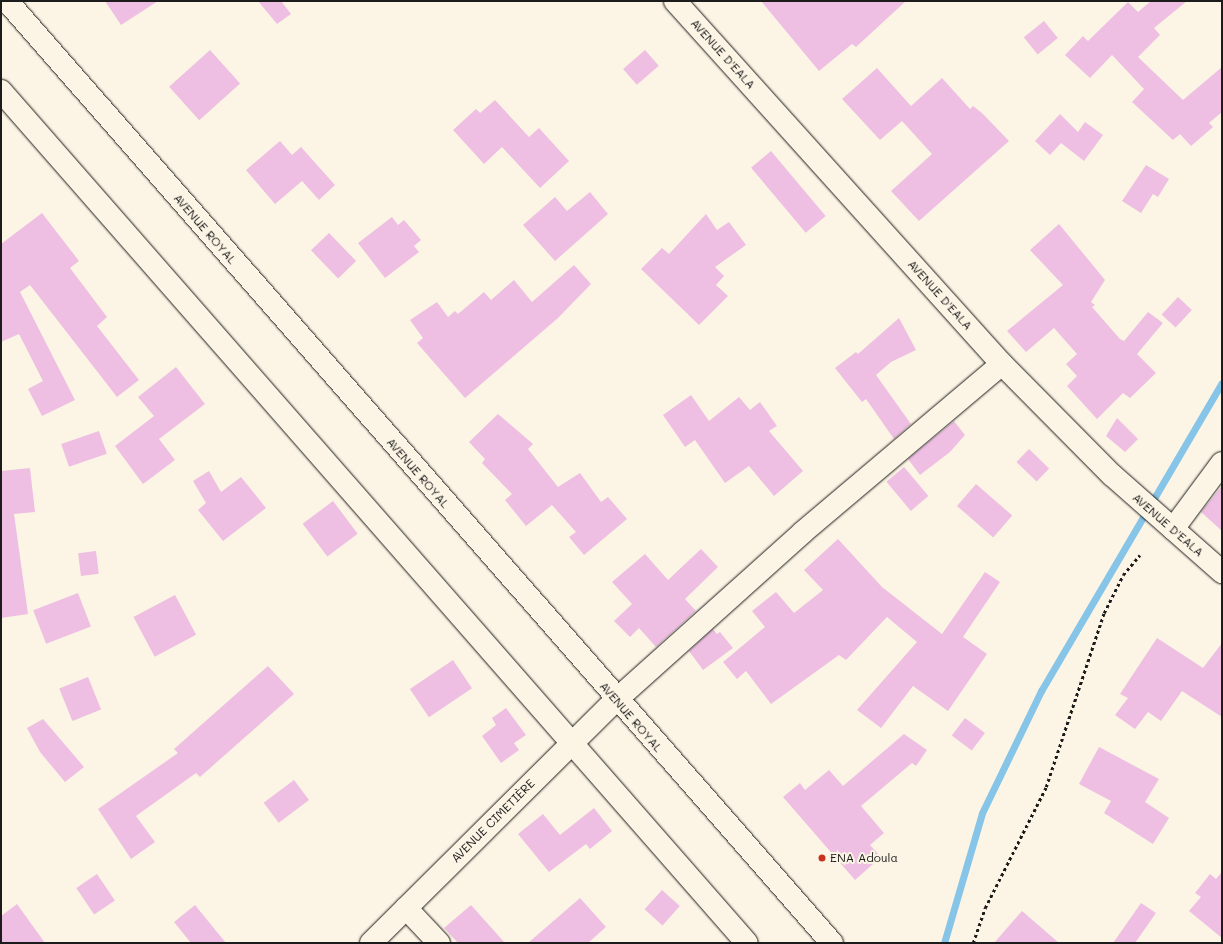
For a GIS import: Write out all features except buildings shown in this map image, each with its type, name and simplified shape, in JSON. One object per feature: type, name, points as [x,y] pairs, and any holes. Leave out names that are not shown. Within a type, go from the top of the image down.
[{"type":"street","name":"AVENUE ROYAL","points":[[6,1],[616,700],[832,943]]},
{"type":"street","name":"AVENUE D'EALA","points":[[675,1],[1002,364],[1112,475],[1222,572]]},
{"type":"street","points":[[1,91],[747,943]]},
{"type":"street","name":"AVENUE CIMETIÈRE","points":[[371,943],[616,700],[803,532],[1002,364]]},
{"type":"street","points":[[1166,523],[1222,463]]},
{"type":"street","points":[[406,908],[439,943]]},
{"type":"path","points":[[973,943],[989,901],[1046,787],[1104,613],[1123,575],[1140,554]]},
{"type":"waterway","points":[[944,943],[982,813],[1041,691],[1222,383]]},
{"type":"place","name":"ENA Adoula","points":[[822,858]]}]
